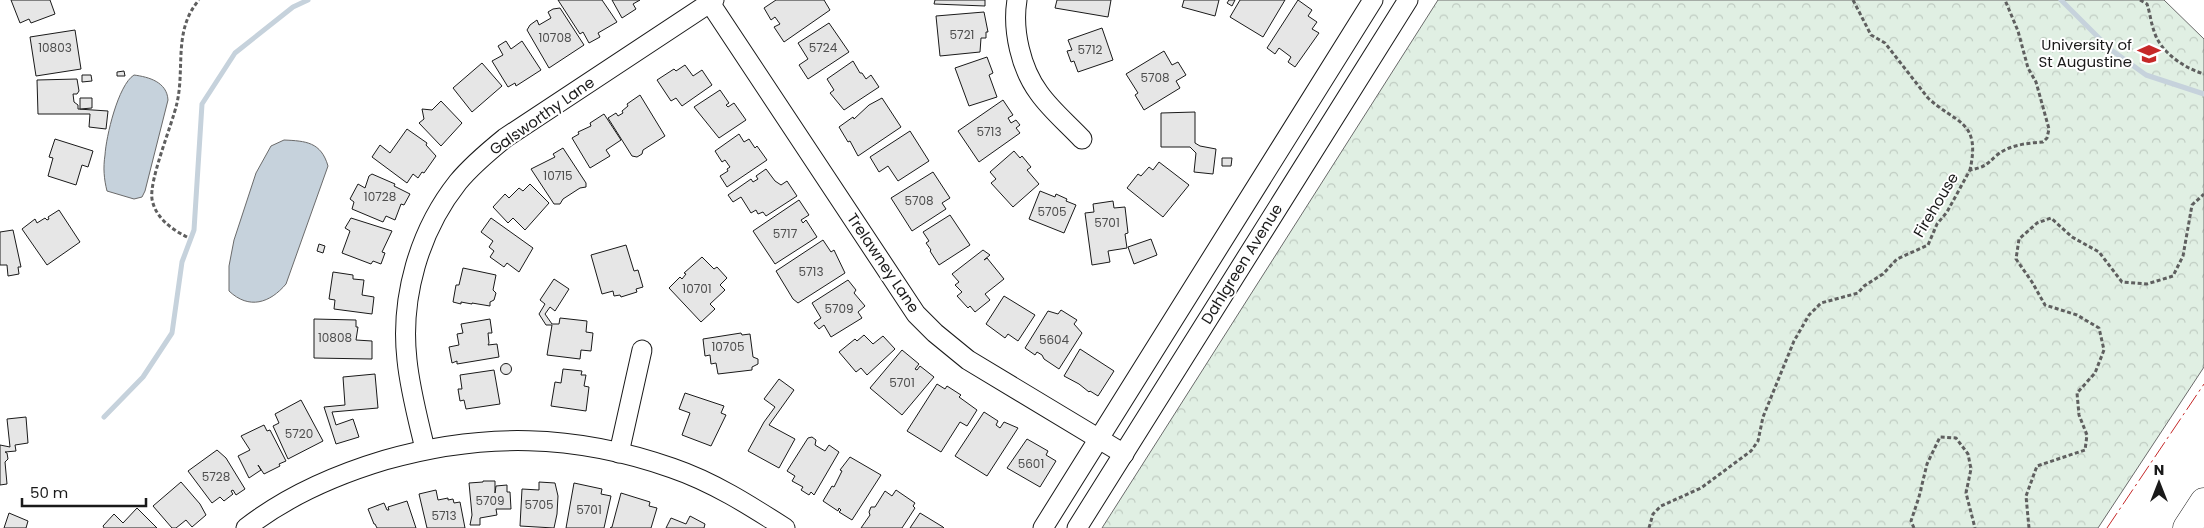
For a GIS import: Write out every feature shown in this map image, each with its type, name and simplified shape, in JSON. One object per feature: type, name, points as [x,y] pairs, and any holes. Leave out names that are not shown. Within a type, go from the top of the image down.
[{"type":"highway","points":[[2187,528],[2204,502]]},
{"type":"street","points":[[1017,0],[1018,41],[1023,61],[1030,77],[1039,93],[1082,139]]},
{"type":"street","name":"Dahlgreen Avenue","points":[[1077,528],[1408,0]]},
{"type":"street","name":"Trelawney Lane","points":[[712,1],[916,314],[935,333],[968,360],[1124,454]]},
{"type":"street","name":"Galsworthy Lane","points":[[425,449],[407,359],[407,312],[411,281],[417,257],[441,208],[458,182],[481,158],[505,138],[712,1]]},
{"type":"street","points":[[1369,1],[1395,21]]},
{"type":"street","name":"Dahlgreen Avenue","points":[[1043,528],[1369,1]]},
{"type":"street","points":[[619,452],[642,350]]},
{"type":"street","points":[[246,528],[279,506],[334,477],[425,449],[465,443],[529,441],[560,442],[619,452],[673,468],[716,487],[786,528]]},
{"type":"path","points":[[186,237],[176,232],[159,215],[154,207],[151,190],[178,100],[183,32],[187,19],[199,0]]},
{"type":"path","points":[[1853,0],[1871,35],[1885,43],[1928,98],[1957,118],[1969,132],[1973,157],[1970,170]]},
{"type":"path","name":"Firehouse","points":[[1649,528],[1653,514],[1660,506],[1701,488],[1751,451],[1758,441],[1763,417],[1794,341],[1809,315],[1821,304],[1858,293],[1864,286],[1884,274],[1897,259],[1928,245],[1937,224],[1947,212],[1970,170],[1984,167],[1998,154],[2021,144],[2043,142],[2047,138],[2049,130],[2036,82],[2028,68],[2018,31],[2005,0]]},
{"type":"path","points":[[2140,0],[2147,4],[2154,33],[2161,45],[2189,70],[2204,74]]},
{"type":"path","points":[[2029,528],[2026,496],[2037,466],[2084,450],[2087,435],[2079,415],[2077,393],[2096,373],[2104,350],[2099,328],[2077,315],[2045,305],[2016,259],[2019,239],[2037,223],[2051,218],[2072,237],[2099,252],[2122,282],[2147,284],[2174,276],[2183,256],[2192,205],[2204,194]]},
{"type":"path","points":[[1914,528],[1911,521],[1927,464],[1940,437],[1956,438],[1968,454],[1971,469],[1966,494],[1975,528]]},
{"type":"green space","points":[[1438,0],[2164,0],[2204,39],[2204,367],[2098,528],[1102,528]]},
{"type":"shaded area","points":[[134,75],[146,77],[161,85],[167,94],[168,100],[145,191],[142,197],[134,199],[107,191],[104,160],[108,136],[118,100],[128,81]]},
{"type":"shaded area","points":[[284,140],[312,144],[321,152],[328,166],[286,284],[280,291],[266,300],[259,302],[244,301],[229,291],[229,266],[234,240],[256,173],[271,146]]},
{"type":"building","points":[[11,0],[50,0],[55,14],[31,23],[29,19],[20,23]]},
{"type":"building","points":[[558,0],[602,0],[617,22],[598,33],[600,37],[589,43],[583,32],[580,34]]},
{"type":"building","points":[[612,0],[640,0],[633,4],[636,9],[622,18]]},
{"type":"building","points":[[776,0],[824,0],[830,10],[784,42],[774,27],[780,24],[775,17],[771,20],[764,8]]},
{"type":"building","points":[[935,0],[985,0],[985,6],[934,4]]},
{"type":"building","points":[[1057,0],[1111,0],[1108,17],[1055,8]]},
{"type":"building","points":[[1184,0],[1219,0],[1215,16],[1182,7]]},
{"type":"building","points":[[1229,0],[1235,0],[1232,6],[1227,3]]},
{"type":"building","points":[[1240,0],[1285,0],[1263,37],[1230,17]]},
{"type":"building","points":[[1298,0],[1312,10],[1308,16],[1317,22],[1312,29],[1319,33],[1295,67],[1288,62],[1291,57],[1279,48],[1275,54],[1267,48]]},
{"type":"building","points":[[560,8],[584,45],[549,68],[527,30],[537,20],[539,25],[551,18],[548,12]]},
{"type":"building","points":[[984,12],[988,32],[986,32],[986,38],[981,38],[980,52],[940,56],[936,16]]},
{"type":"building","points":[[829,23],[849,52],[808,79],[799,65],[808,59],[798,43]]},
{"type":"building","points":[[1102,28],[1113,60],[1078,72],[1074,61],[1071,62],[1067,51],[1072,50],[1068,40]]},
{"type":"building","points":[[75,30],[81,69],[36,76],[30,37]]},
{"type":"building","points":[[506,41],[511,49],[522,41],[541,70],[516,86],[515,83],[508,87],[492,61],[503,55],[498,46]]},
{"type":"building","points":[[1164,51],[1172,65],[1178,62],[1186,75],[1176,81],[1180,88],[1144,110],[1135,95],[1138,93],[1126,74]]},
{"type":"building","points":[[987,57],[993,73],[989,75],[997,97],[969,106],[955,68]]},
{"type":"building","points":[[853,61],[866,79],[871,75],[879,87],[844,110],[830,93],[834,90],[827,79]]},
{"type":"building","points":[[482,63],[502,86],[472,112],[453,88]]},
{"type":"building","points":[[685,65],[693,76],[702,70],[712,85],[682,106],[676,98],[671,101],[657,80],[674,69],[676,71]]},
{"type":"building","points":[[124,71],[125,76],[117,76],[117,72]]},
{"type":"building","points":[[82,75],[91,75],[92,81],[82,82]]},
{"type":"building","points":[[77,79],[79,91],[77,94],[73,94],[74,102],[78,105],[78,109],[108,111],[106,129],[89,127],[90,114],[38,114],[37,80]]},
{"type":"building","points":[[720,90],[729,103],[726,105],[728,107],[734,103],[746,120],[719,138],[694,107]]},
{"type":"building","points":[[640,95],[665,136],[643,150],[642,154],[637,157],[632,156],[608,118],[616,113],[618,116],[623,113],[622,111],[628,106],[627,104]]},
{"type":"building","points":[[80,98],[92,98],[92,108],[80,109]]},
{"type":"building","points":[[882,98],[901,127],[858,156],[850,141],[848,142],[839,127],[853,117],[854,119],[869,105]]},
{"type":"building","points":[[1003,100],[1013,115],[1008,118],[1011,123],[1016,120],[1020,125],[1016,128],[1020,133],[979,162],[958,131]]},
{"type":"building","points":[[441,101],[462,123],[441,146],[419,123],[424,119],[422,109],[432,110]]},
{"type":"building","points":[[1195,112],[1195,143],[1200,146],[1216,149],[1213,174],[1194,172],[1196,153],[1190,147],[1161,147],[1161,113]]},
{"type":"building","points":[[604,114],[621,140],[606,150],[610,156],[590,168],[572,138],[579,134],[578,132],[591,126],[590,123]]},
{"type":"building","points":[[407,129],[427,143],[426,145],[436,156],[424,173],[422,172],[418,178],[413,174],[407,183],[372,157],[380,145],[390,153]]},
{"type":"building","points":[[910,131],[929,161],[898,181],[888,166],[879,172],[870,157]]},
{"type":"building","points":[[739,134],[744,142],[749,139],[755,148],[757,146],[767,160],[727,187],[720,176],[728,171],[727,169],[730,167],[725,160],[722,162],[715,151]]},
{"type":"building","points":[[55,139],[93,151],[88,167],[82,165],[76,185],[48,176],[53,158],[49,157]]},
{"type":"building","points":[[563,148],[586,183],[586,187],[580,188],[563,199],[560,204],[554,204],[531,169],[555,157],[553,154]]},
{"type":"building","points":[[1014,151],[1020,158],[1022,156],[1031,167],[1027,170],[1039,184],[1013,207],[991,183],[996,179],[990,172]]},
{"type":"building","points":[[1222,158],[1232,158],[1231,166],[1222,166]]},
{"type":"building","points":[[1159,162],[1189,185],[1163,217],[1127,188],[1138,174],[1141,176],[1149,167],[1153,170]]},
{"type":"building","points":[[766,169],[775,181],[781,185],[787,181],[797,196],[766,216],[763,212],[758,214],[756,210],[751,213],[741,197],[733,202],[728,195],[751,179],[753,182],[758,179],[756,176]]},
{"type":"building","points":[[933,172],[950,198],[942,203],[946,209],[912,231],[891,198]]},
{"type":"building","points":[[372,174],[395,184],[394,186],[410,194],[404,205],[401,204],[395,220],[386,216],[383,222],[352,209],[354,202],[350,199],[358,184],[365,188],[369,176]]},
{"type":"building","points":[[530,184],[549,203],[525,230],[513,218],[508,223],[493,207],[505,194],[509,198],[519,188],[523,191]]},
{"type":"building","points":[[1040,191],[1055,197],[1056,194],[1076,205],[1064,233],[1029,219]]},
{"type":"building","points":[[799,200],[809,215],[801,220],[803,223],[806,220],[817,237],[775,264],[753,231]]},
{"type":"building","points":[[1113,201],[1114,208],[1125,207],[1128,233],[1125,234],[1127,248],[1108,251],[1110,262],[1092,265],[1085,213],[1094,212],[1093,204]]},
{"type":"building","points":[[59,210],[80,242],[47,265],[22,229],[35,219],[37,223],[45,218],[49,219],[48,217]]},
{"type":"building","points":[[950,215],[970,245],[939,265],[926,243],[929,241],[923,232]]},
{"type":"building","points":[[351,218],[392,231],[382,252],[385,253],[381,264],[373,261],[371,264],[342,253],[350,231],[345,228]]},
{"type":"building","points":[[491,218],[533,248],[519,272],[507,263],[504,267],[490,257],[494,251],[489,247],[493,241],[481,232]]},
{"type":"building","points":[[13,230],[21,267],[18,267],[19,274],[8,276],[7,265],[0,265],[0,232]]},
{"type":"building","points":[[1151,239],[1157,255],[1134,264],[1128,247]]},
{"type":"building","points":[[823,240],[831,252],[834,250],[845,273],[798,303],[793,299],[776,271]]},
{"type":"building","points":[[319,244],[325,246],[323,253],[317,251]]},
{"type":"building","points":[[626,245],[634,271],[638,270],[643,287],[636,289],[637,292],[621,297],[620,295],[614,296],[613,291],[602,294],[591,255]]},
{"type":"building","points":[[983,250],[990,255],[984,260],[987,258],[1004,279],[985,294],[990,300],[975,312],[970,306],[968,308],[957,296],[962,292],[955,285],[959,282],[952,274]]},
{"type":"building","points":[[702,257],[714,269],[717,267],[727,278],[720,285],[725,290],[710,304],[715,309],[701,322],[669,288],[680,277],[682,279],[686,274],[684,273]]},
{"type":"building","points":[[463,268],[496,275],[493,290],[496,293],[494,300],[490,302],[490,306],[453,302],[456,285],[459,285]]},
{"type":"building","points":[[333,272],[353,275],[353,279],[364,280],[362,295],[374,297],[372,314],[334,309],[335,300],[329,299]]},
{"type":"building","points":[[554,279],[569,289],[555,311],[550,307],[545,314],[552,324],[559,324],[560,318],[587,321],[586,332],[593,333],[591,351],[581,350],[580,359],[547,355],[552,325],[546,325],[539,314],[545,304],[540,300]]},
{"type":"building","points":[[848,280],[856,290],[854,293],[865,306],[858,312],[862,318],[831,337],[824,325],[819,329],[814,323],[821,318],[812,303]]},
{"type":"building","points":[[1004,296],[1035,315],[1018,341],[1008,334],[1005,338],[986,324]]},
{"type":"building","points":[[1061,310],[1077,320],[1074,324],[1082,333],[1059,369],[1044,359],[1042,355],[1037,352],[1035,355],[1025,348],[1048,311],[1058,314]]},
{"type":"building","points":[[314,319],[356,320],[356,327],[358,327],[356,340],[372,341],[372,359],[314,358]]},
{"type":"building","points":[[490,319],[492,333],[488,333],[488,345],[497,344],[499,357],[457,364],[457,361],[452,363],[449,347],[459,345],[457,334],[463,333],[461,324]]},
{"type":"building","points":[[741,333],[742,335],[750,334],[753,357],[758,359],[758,364],[752,367],[752,370],[718,374],[716,363],[711,364],[710,355],[705,356],[703,339]]},
{"type":"building","points":[[864,335],[873,344],[883,336],[895,349],[867,375],[861,368],[856,372],[839,352],[855,339],[857,341]]},
{"type":"building","points":[[1080,349],[1114,371],[1098,396],[1064,376]]},
{"type":"building","points":[[902,350],[919,364],[915,369],[917,370],[920,366],[934,377],[902,415],[870,388]]},
{"type":"building","points":[[504,364],[508,364],[511,369],[510,373],[504,374],[501,371],[501,367]]},
{"type":"building","points":[[563,369],[582,371],[581,375],[586,375],[584,386],[589,387],[586,411],[551,406],[555,382],[561,383]]},
{"type":"building","points":[[494,370],[500,404],[466,409],[464,400],[460,401],[458,389],[462,389],[460,375]]},
{"type":"building","points":[[375,374],[378,408],[332,412],[336,425],[353,419],[359,437],[336,444],[324,407],[345,405],[343,377]]},
{"type":"building","points":[[779,379],[794,390],[769,425],[795,439],[779,468],[748,451],[764,422],[775,407],[764,399]]},
{"type":"building","points":[[937,384],[945,389],[947,386],[961,395],[959,397],[977,410],[967,426],[960,422],[941,452],[907,431]]},
{"type":"building","points":[[685,393],[724,406],[721,413],[726,415],[711,446],[682,435],[690,413],[679,409]]},
{"type":"building","points":[[301,400],[323,441],[288,459],[273,426],[279,423],[275,414]]},
{"type":"building","points":[[984,412],[998,421],[996,425],[1000,428],[1004,422],[1018,428],[987,476],[955,456]]},
{"type":"building","points":[[26,417],[28,443],[15,445],[16,451],[5,452],[8,459],[5,462],[7,484],[0,485],[0,445],[10,447],[7,419]]},
{"type":"building","points":[[264,425],[267,431],[270,430],[286,461],[264,474],[258,465],[261,470],[249,478],[238,456],[250,450],[241,436]]},
{"type":"building","points":[[812,437],[816,440],[815,445],[825,451],[829,445],[839,452],[814,495],[811,492],[809,495],[801,490],[803,487],[792,481],[795,476],[787,471],[808,438]]},
{"type":"building","points":[[1027,439],[1048,451],[1046,455],[1056,461],[1040,487],[1007,468]]},
{"type":"building","points":[[217,450],[226,458],[245,489],[236,495],[233,490],[231,491],[233,494],[224,501],[220,497],[212,503],[188,471]]},
{"type":"building","points":[[850,457],[881,475],[852,520],[839,512],[841,510],[839,508],[838,511],[823,501],[832,486],[834,487],[842,471],[840,470]]},
{"type":"building","points":[[495,481],[495,493],[496,486],[507,485],[507,492],[510,492],[511,509],[496,509],[497,515],[480,518],[480,525],[470,525],[472,515],[469,483]]},
{"type":"building","points":[[181,482],[200,504],[206,515],[192,527],[186,520],[176,528],[172,528],[153,506]]},
{"type":"building","points":[[539,482],[555,483],[558,496],[554,528],[520,526],[522,489],[539,490]]},
{"type":"building","points":[[574,483],[602,489],[601,494],[611,496],[604,528],[566,528]]},
{"type":"building","points":[[436,490],[438,500],[448,498],[448,500],[453,499],[454,503],[460,502],[465,528],[427,528],[419,494]]},
{"type":"building","points":[[896,490],[915,503],[913,506],[915,508],[902,528],[861,528],[870,515],[871,507],[875,507],[885,491],[892,496]]},
{"type":"building","points":[[621,493],[650,502],[649,506],[657,508],[651,528],[610,528],[612,527]]},
{"type":"building","points":[[407,501],[416,528],[377,528],[368,509],[384,503],[387,510],[389,510],[388,507]]},
{"type":"building","points":[[137,508],[157,528],[104,528],[103,526],[114,514],[123,523]]},
{"type":"building","points":[[9,513],[28,521],[26,528],[4,528]]},
{"type":"building","points":[[920,513],[943,527],[944,528],[910,528]]},
{"type":"building","points":[[690,516],[705,524],[704,528],[666,528],[671,518],[686,524]]},
{"type":"waterway","points":[[104,417],[143,377],[172,333],[182,262],[194,230],[202,104],[235,53],[293,7],[308,0]]},
{"type":"waterway","points":[[2061,0],[2110,49],[2146,75],[2204,94]]},
{"type":"power","points":[[2107,528],[2204,384]]},
{"type":"place","name":"University of St Augustine","points":[[2149,54]]}]
